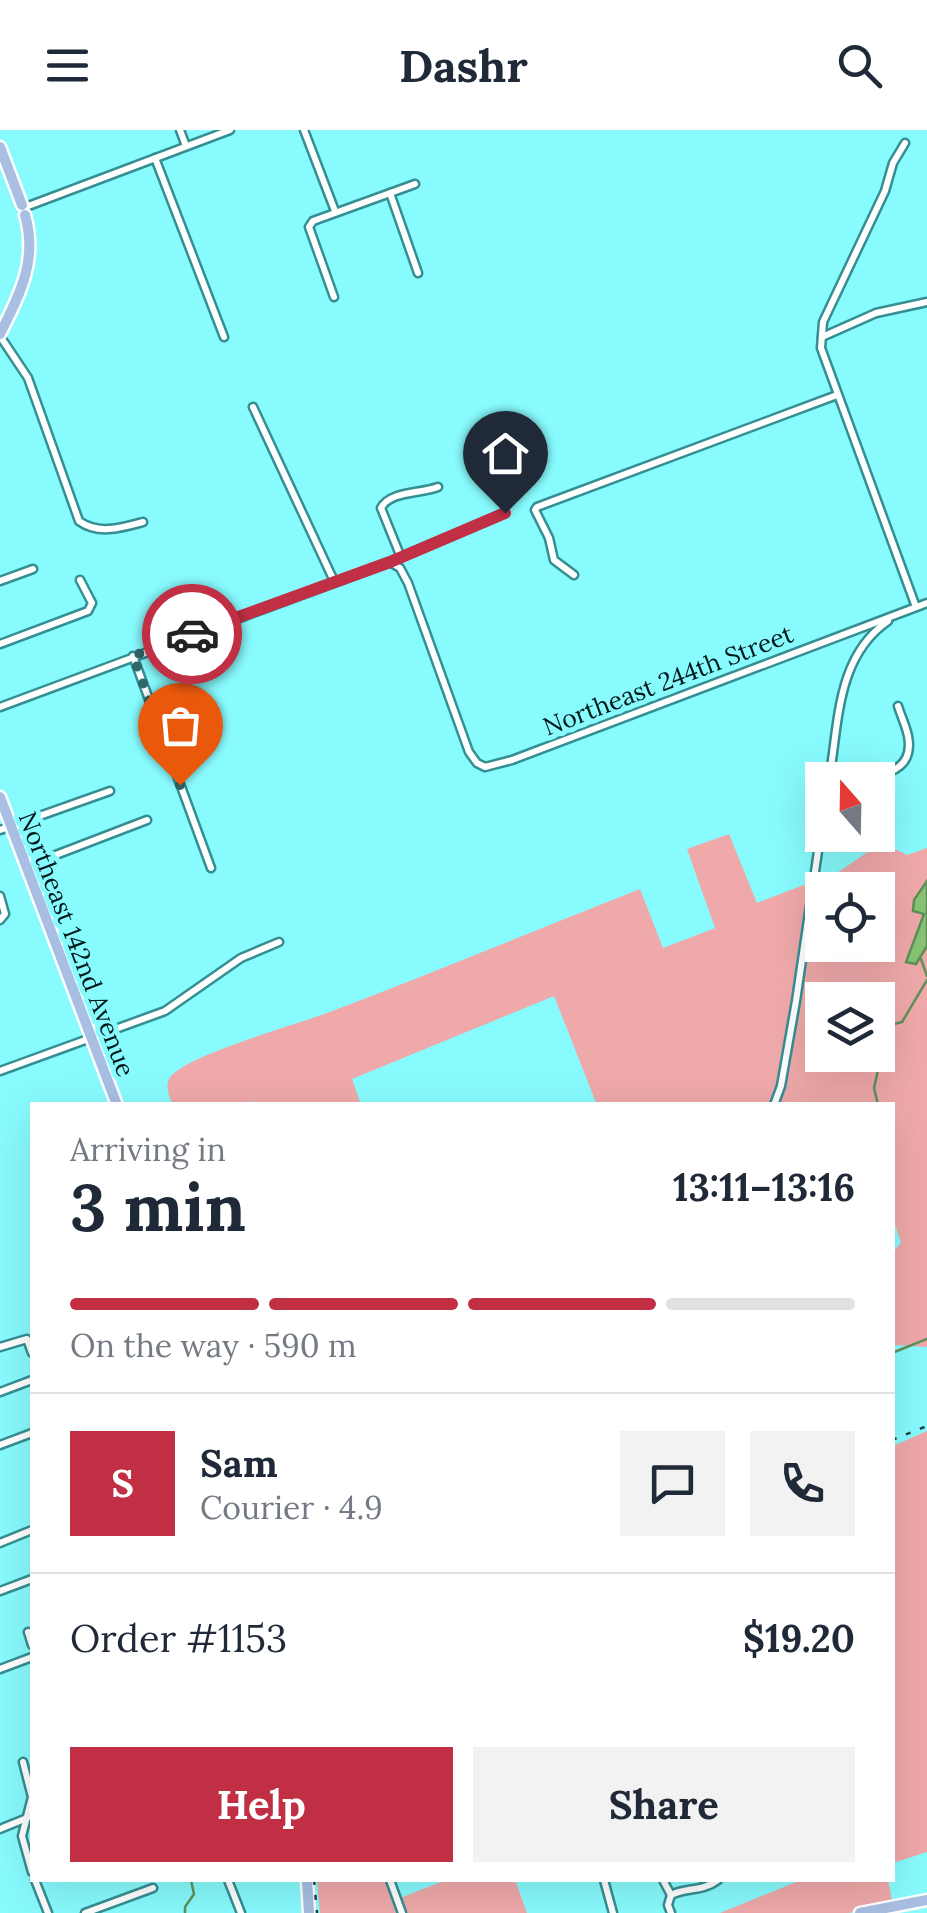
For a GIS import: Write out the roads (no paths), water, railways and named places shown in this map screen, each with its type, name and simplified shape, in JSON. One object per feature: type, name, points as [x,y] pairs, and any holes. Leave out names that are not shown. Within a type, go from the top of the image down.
[{"type":"main road","points":[[0,147],[30,237],[28,270],[0,335]]},
{"type":"main road","name":"Northeast 142nd Avenue","points":[[0,797],[4,830],[26,866],[116,1102]]},
{"type":"main road","points":[[307,1882],[309,1913]]},
{"type":"main road","points":[[860,1913],[927,1900]]},
{"type":"street","points":[[180,130],[186,146]]},
{"type":"street","points":[[23,209],[230,130]]},
{"type":"street","points":[[304,130],[335,212]]},
{"type":"street","points":[[905,143],[822,322],[821,338],[837,394],[916,607]]},
{"type":"street","points":[[154,158],[224,337]]},
{"type":"street","points":[[334,297],[309,227],[335,212],[415,184]]},
{"type":"street","points":[[390,193],[418,273]]},
{"type":"street","points":[[821,338],[876,312],[927,302]]},
{"type":"street","points":[[0,335],[28,378],[80,521],[89,528],[104,529],[143,522]]},
{"type":"street","points":[[574,575],[554,560],[537,507],[837,394]]},
{"type":"street","points":[[253,406],[334,580]]},
{"type":"street","points":[[400,556],[381,508],[383,502],[393,496],[417,495],[438,487]]},
{"type":"street","points":[[0,706],[390,562],[505,513]]},
{"type":"street","name":"Northeast 244th Street","points":[[390,562],[403,572],[469,752],[482,766],[490,768],[897,614]]},
{"type":"street","points":[[0,581],[33,569]]},
{"type":"street","points":[[0,644],[88,611],[92,603],[80,580]]},
{"type":"street","points":[[832,762],[844,686],[854,658],[867,638],[897,614],[927,603]]},
{"type":"street","points":[[852,632],[867,638]]},
{"type":"street","points":[[133,656],[211,868]]},
{"type":"street","points":[[895,768],[909,747],[898,706]]},
{"type":"street","points":[[4,830],[110,791]]},
{"type":"street","points":[[26,866],[147,820]]},
{"type":"street","points":[[775,1102],[793,1020],[818,852]]},
{"type":"street","points":[[0,896],[2,918]]},
{"type":"street","points":[[0,1071],[165,1011],[242,958],[278,942]]},
{"type":"street","points":[[0,1347],[27,1339],[30,1347]]},
{"type":"street","points":[[0,1392],[30,1381]]},
{"type":"street","points":[[0,1445],[30,1433]]},
{"type":"street","points":[[0,1543],[30,1531]]},
{"type":"street","points":[[0,1591],[30,1580]]},
{"type":"street","points":[[28,1632],[30,1638]]},
{"type":"street","points":[[0,1670],[30,1658]]},
{"type":"street","points":[[22,1762],[30,1786]]},
{"type":"street","points":[[0,1828],[29,1817]]},
{"type":"street","points":[[29,1817],[22,1836],[30,1865]]},
{"type":"street","points":[[37,1882],[48,1913]]},
{"type":"street","points":[[229,1882],[241,1913]]},
{"type":"street","points":[[392,1882],[402,1913]]},
{"type":"street","points":[[605,1882],[613,1913]]},
{"type":"street","points":[[664,1882],[671,1895]]},
{"type":"street","points":[[671,1913],[671,1895],[695,1891],[714,1882]]},
{"type":"street","points":[[85,1913],[153,1888]]},
{"type":"waterway","points":[[921,959],[927,976]]},
{"type":"waterway","points":[[877,1102],[874,1088],[878,1070],[889,1056],[894,1024],[902,1022],[927,980]]},
{"type":"waterway","points":[[895,1352],[927,1339]]},
{"type":"waterway","points":[[185,1913],[194,1894],[191,1882]]},
{"type":"railway","points":[[895,1439],[927,1426]]},
{"type":"railway","points":[[314,1882],[317,1913]]}]
